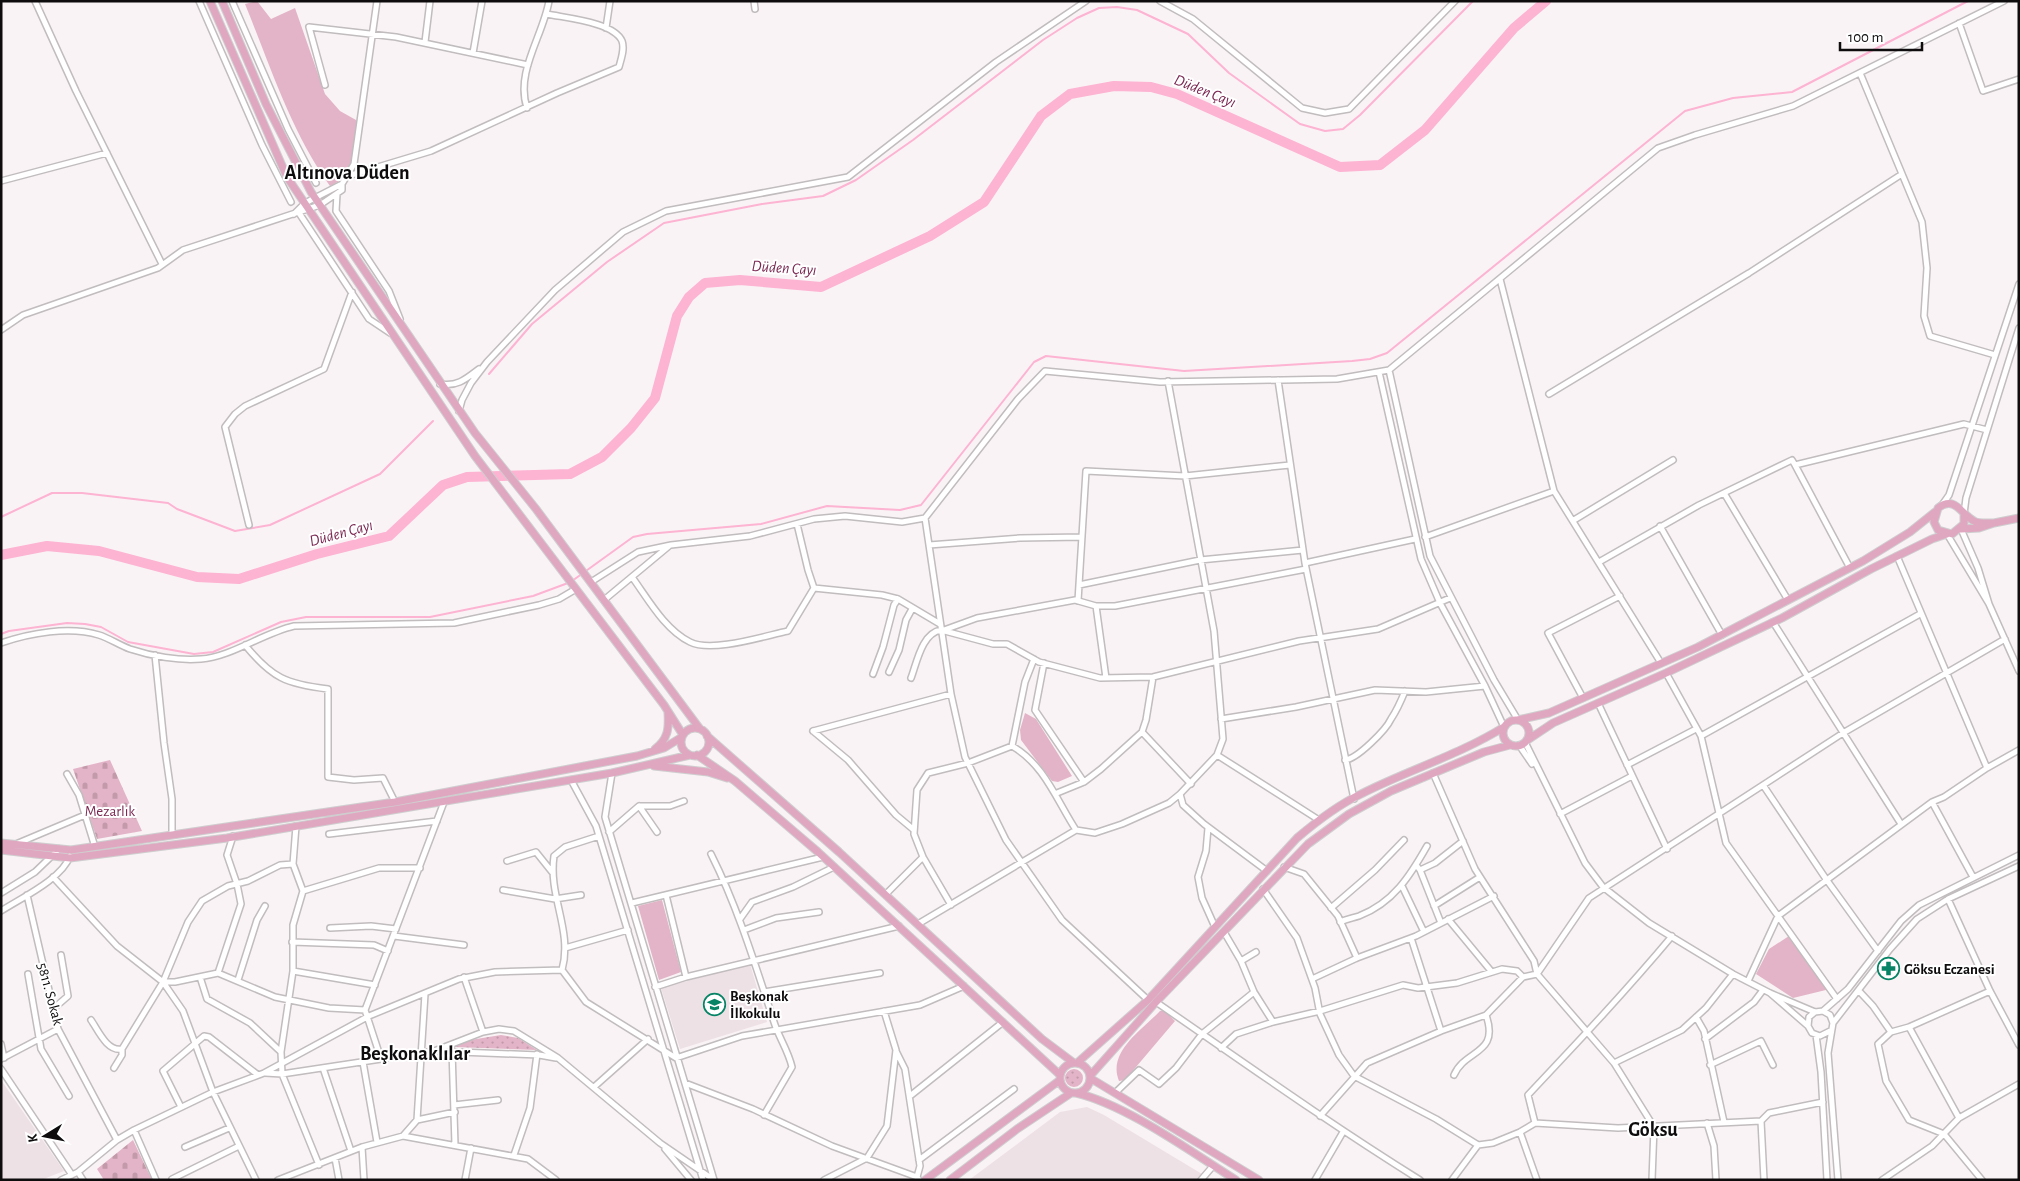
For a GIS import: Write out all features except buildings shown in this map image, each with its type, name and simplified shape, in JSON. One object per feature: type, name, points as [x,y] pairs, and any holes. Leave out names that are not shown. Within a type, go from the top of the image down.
[{"type":"main road","points":[[210,1],[287,177],[475,456],[668,712],[683,736],[684,749],[735,781],[823,856],[1003,1022],[1060,1077],[1064,1088],[1074,1093],[1093,1097],[1147,1126],[1236,1180]]},
{"type":"main road","points":[[222,1],[285,144],[315,198],[459,411],[536,509],[700,729],[886,894],[1042,1039],[1087,1069],[1090,1077],[1259,1180]]},
{"type":"main road","points":[[950,1180],[1017,1129],[1088,1086],[1090,1077],[1215,926],[1298,838],[1319,820],[1354,798],[1477,744],[1510,721],[1549,713],[1722,635],[1850,568],[1910,532],[1942,504],[1958,505],[1964,514],[1976,522],[1994,523]]},
{"type":"main road","points":[[1935,512],[1936,526],[1948,534]]},
{"type":"main road","points":[[1961,529],[1964,524],[1964,514]]},
{"type":"main road","points":[[926,1180],[1060,1077],[1065,1066],[1076,1063],[1152,1001],[1224,932],[1308,844],[1349,814],[1390,791],[1484,752],[1510,744],[1523,743],[1553,723],[1666,673],[1773,622],[1896,556],[1932,539],[1961,529],[1979,528],[2019,518]]},
{"type":"main road","points":[[651,752],[664,742],[668,734],[668,712]]},
{"type":"main road","points":[[1518,720],[1528,728],[1523,743]]},
{"type":"main road","points":[[1504,727],[1503,735],[1510,744]]},
{"type":"main road","points":[[1,843],[59,849],[70,854],[95,847],[172,834],[395,802],[568,770],[651,752],[664,748],[692,729],[700,729]]},
{"type":"main road","points":[[2,851],[51,856],[233,836],[444,802],[612,773],[694,755],[707,748],[707,736]]},
{"type":"main road","points":[[646,765],[708,772],[735,781]]},
{"type":"street","points":[[35,1],[162,264]]},
{"type":"street","points":[[199,1],[262,145],[291,202]]},
{"type":"street","points":[[232,1],[288,129],[316,183]]},
{"type":"street","points":[[1,330],[23,315],[162,264],[183,250],[297,213],[315,198],[342,184],[354,164],[377,1]]},
{"type":"street","points":[[425,42],[430,1]]},
{"type":"street","points":[[473,53],[482,1]]},
{"type":"street","points":[[526,108],[524,92],[528,64],[547,14],[549,1]]},
{"type":"street","points":[[606,28],[610,1]]},
{"type":"street","points":[[754,1],[754,9]]},
{"type":"street","points":[[459,411],[462,400],[471,383],[487,362],[554,290],[623,232],[666,211],[848,176],[996,62],[1086,1]]},
{"type":"street","points":[[1160,1],[1193,19],[1302,108],[1325,114],[1349,109],[1455,1]]},
{"type":"street","points":[[591,582],[638,552],[671,545],[750,536],[814,519],[845,516],[902,522],[925,518],[1018,399],[1045,371],[1168,382],[1337,379],[1389,370],[1658,148],[1793,106],[2004,1]]},
{"type":"street","points":[[348,176],[431,151],[619,67],[623,51],[622,40],[615,32],[606,28],[547,14]]},
{"type":"street","points":[[1960,23],[1983,91],[2019,79]]},
{"type":"street","points":[[325,85],[309,27],[373,33],[528,64]]},
{"type":"street","points":[[1860,73],[1922,222],[1927,268],[1924,316],[1930,336],[1995,356]]},
{"type":"street","points":[[285,144],[288,129]]},
{"type":"street","points":[[262,145],[276,154]]},
{"type":"street","points":[[1,181],[107,153]]},
{"type":"street","points":[[1549,394],[1749,273],[1902,174]]},
{"type":"street","points":[[307,206],[320,205],[338,194],[342,190],[342,184]]},
{"type":"street","points":[[338,194],[336,211],[389,291],[403,329]]},
{"type":"street","points":[[297,213],[370,319],[391,333]]},
{"type":"street","points":[[1500,279],[1554,491],[1574,520],[1661,663]]},
{"type":"street","points":[[1942,504],[1950,495],[2019,284]]},
{"type":"street","points":[[249,525],[225,427],[235,414],[245,406],[324,369],[352,292]]},
{"type":"street","points":[[1964,514],[1966,498],[2019,328]]},
{"type":"street","points":[[440,384],[452,386],[460,383],[487,362]]},
{"type":"street","points":[[1389,370],[1430,556],[1450,598],[1518,720]]},
{"type":"street","points":[[1379,372],[1415,539],[1440,603],[1486,686],[1504,727]]},
{"type":"street","points":[[1278,380],[1306,569],[1354,798]]},
{"type":"street","points":[[918,924],[1076,830],[1094,833],[1169,803],[1191,784],[1217,755],[1223,739],[1214,630],[1168,382]]},
{"type":"street","points":[[1795,465],[1964,424],[1987,430]]},
{"type":"street","points":[[1574,520],[1673,460]]},
{"type":"street","points":[[1599,562],[1660,526],[1792,460],[1850,568]]},
{"type":"street","points":[[1078,601],[1086,471],[1185,476],[1290,466]]},
{"type":"street","points":[[1425,537],[1554,491]]},
{"type":"street","points":[[1724,493],[1788,600]]},
{"type":"street","points":[[925,518],[951,694],[968,762],[1006,840],[1062,920],[1152,1001],[1343,1132],[1420,1180]]},
{"type":"street","points":[[632,577],[664,620],[688,642],[705,646],[788,631],[814,588],[797,524]]},
{"type":"street","points":[[1660,526],[1722,635]]},
{"type":"street","points":[[1961,529],[1978,568],[1989,604]]},
{"type":"street","points":[[1948,534],[1989,604],[2019,671]]},
{"type":"street","points":[[929,545],[1020,538],[1082,537]]},
{"type":"street","points":[[1305,562],[1415,539]]},
{"type":"street","points":[[604,600],[671,545]]},
{"type":"street","points":[[1079,585],[1200,560],[1303,550]]},
{"type":"street","points":[[1896,556],[1987,768]]},
{"type":"street","points":[[910,678],[927,638],[933,631],[977,618],[1078,601],[1096,606],[1115,606],[1306,569]]},
{"type":"street","points":[[814,588],[861,591],[898,600],[941,628],[993,644],[1007,644],[1044,663],[1106,678],[1153,677],[1216,660],[1319,637],[1378,629],[1450,598]]},
{"type":"street","points":[[1,643],[18,637],[65,630],[99,635],[130,649],[156,655],[201,659],[215,657],[273,631],[312,624],[454,623],[539,605],[559,599],[576,589]]},
{"type":"street","points":[[1583,698],[1548,633],[1620,596]]},
{"type":"street","points":[[873,674],[883,647],[894,605],[898,600]]},
{"type":"street","points":[[1096,606],[1106,678]]},
{"type":"street","points":[[889,672],[899,650],[906,620],[912,609]]},
{"type":"street","points":[[1701,736],[1920,614]]},
{"type":"street","points":[[1773,622],[1900,824]]},
{"type":"street","points":[[1320,1116],[1354,1076],[1367,1064],[1441,1031],[1486,1015],[1523,977],[1537,974],[1589,898],[1603,887],[1667,848],[1843,733],[2005,639]]},
{"type":"street","points":[[244,645],[274,676],[299,686],[328,689],[328,777],[354,780],[383,778],[395,802]]},
{"type":"street","points":[[156,655],[164,743],[172,799],[172,834]]},
{"type":"street","points":[[1012,746],[1025,682],[1034,659]]},
{"type":"street","points":[[1044,663],[1035,710],[1084,782]]},
{"type":"street","points":[[1666,673],[1701,736],[1726,843],[1837,999]]},
{"type":"street","points":[[1057,793],[1084,782],[1142,732],[1146,720],[1153,677]]},
{"type":"street","points":[[1221,719],[1375,690],[1426,692],[1486,686]]},
{"type":"street","points":[[1345,760],[1352,758],[1391,721],[1405,691]]},
{"type":"street","points":[[914,830],[896,815],[848,760],[813,731],[951,694]]},
{"type":"street","points":[[1598,703],[1667,848]]},
{"type":"street","points":[[1627,765],[1696,728]]},
{"type":"street","points":[[1142,732],[1191,784]]},
{"type":"street","points":[[1523,743],[1586,864],[1603,887],[1649,922],[1733,974],[1770,993],[1815,1012]]},
{"type":"street","points":[[950,905],[923,857],[914,830],[917,790],[922,779],[928,773],[968,762],[1012,746],[1023,752],[1057,793],[1076,830]]},
{"type":"street","points":[[1748,981],[1778,916],[1900,824],[1932,802],[1944,797],[1987,768],[2019,750]]},
{"type":"street","points":[[1217,755],[1319,820]]},
{"type":"street","points":[[612,773],[605,818],[714,1180]]},
{"type":"street","points":[[1433,773],[1480,877],[1534,960],[1537,974],[1614,1062],[1654,1127],[1652,1180]]},
{"type":"street","points":[[68,774],[79,795],[95,847]]},
{"type":"street","points":[[1560,814],[1632,776]]},
{"type":"street","points":[[571,780],[599,836],[703,1180]]},
{"type":"street","points":[[1763,785],[1826,880],[1878,951]]},
{"type":"street","points":[[1180,794],[1183,805],[1208,828],[1267,871]]},
{"type":"street","points":[[609,832],[639,806],[670,806],[684,801]]},
{"type":"street","points":[[365,1010],[444,802]]},
{"type":"street","points":[[1932,802],[1973,877]]},
{"type":"street","points":[[639,806],[657,832]]},
{"type":"street","points":[[16,844],[85,815]]},
{"type":"street","points":[[329,834],[438,821]]},
{"type":"street","points":[[296,826],[294,864],[303,891],[293,925],[293,971],[282,1052],[282,1074],[319,1164]]},
{"type":"street","points":[[1208,828],[1206,851],[1198,877],[1202,898],[1215,926]]},
{"type":"street","points":[[218,973],[241,904],[238,884],[227,855],[233,836]]},
{"type":"street","points":[[562,970],[565,959],[564,923],[555,899],[552,872],[554,856],[565,848],[599,836]]},
{"type":"street","points":[[1331,908],[1375,870],[1404,840]]},
{"type":"street","points":[[1418,867],[1435,864],[1463,841]]},
{"type":"street","points":[[1340,922],[1359,916],[1383,902],[1402,886],[1418,867],[1426,846]]},
{"type":"street","points":[[1,893],[35,872],[59,849]]},
{"type":"street","points":[[507,861],[536,852],[552,872]]},
{"type":"street","points":[[1,911],[53,877],[65,867],[70,854]]},
{"type":"street","points":[[711,854],[740,919],[755,960],[776,1029],[788,1052],[792,1067],[764,1115]]},
{"type":"street","points":[[1808,1026],[1809,1017],[1815,1012],[1823,1010],[1837,999],[1901,921],[1919,905],[2019,855]]},
{"type":"street","points":[[632,903],[823,856]]},
{"type":"street","points":[[886,894],[923,857]]},
{"type":"street","points":[[114,1068],[122,1054],[122,1049],[163,982],[188,922],[202,901],[228,886],[248,881],[280,865],[294,864]]},
{"type":"street","points":[[1838,1180],[1828,1053],[1833,1022],[1917,919],[1948,899],[2019,866]]},
{"type":"street","points":[[740,919],[752,902],[793,888],[834,867]]},
{"type":"street","points":[[1284,867],[1304,874],[1340,922],[1357,958]]},
{"type":"street","points":[[1418,867],[1441,923]]},
{"type":"street","points":[[303,891],[379,868],[420,868]]},
{"type":"street","points":[[53,877],[117,946],[163,982],[183,1011],[213,1092],[256,1180]]},
{"type":"street","points":[[1434,906],[1480,877]]},
{"type":"street","points":[[1402,886],[1424,932]]},
{"type":"street","points":[[1263,889],[1297,938],[1312,979],[1320,1011],[1339,1055],[1354,1076],[1436,1119],[1478,1145],[1493,1143],[1520,1132],[1535,1123],[1618,1128],[1761,1121]]},
{"type":"street","points":[[503,890],[555,899],[581,895]]},
{"type":"street","name":"5811. Sokak","points":[[26,895],[58,1029],[117,1140]]},
{"type":"street","points":[[666,895],[686,977]]},
{"type":"street","points":[[1312,979],[1357,958],[1411,938],[1494,896]]},
{"type":"street","points":[[1948,899],[1990,991],[2019,1045]]},
{"type":"street","points":[[238,980],[257,920],[264,906]]},
{"type":"street","points":[[744,930],[776,918],[819,912]]},
{"type":"street","points":[[1448,920],[1491,971]]},
{"type":"street","points":[[330,928],[371,926],[396,929]]},
{"type":"street","points":[[655,987],[686,977],[899,926]]},
{"type":"street","points":[[565,948],[628,930]]},
{"type":"street","points":[[1224,932],[1242,961],[1254,992],[1273,1022]]},
{"type":"street","points":[[394,936],[464,945]]},
{"type":"street","points":[[1535,1123],[1528,1095],[1587,1030],[1630,987],[1672,936]]},
{"type":"street","points":[[1411,938],[1429,987],[1441,1031]]},
{"type":"street","points":[[292,942],[374,945],[388,951]]},
{"type":"street","points":[[1242,961],[1256,952]]},
{"type":"street","points":[[54,1009],[68,996],[61,955]]},
{"type":"street","points":[[1221,1048],[1236,1034],[1273,1022],[1320,1011],[1403,985],[1418,988],[1457,983],[1502,969],[1517,971],[1523,977]]},
{"type":"street","points":[[61,1180],[78,1172],[117,1140],[134,1130],[213,1092],[258,1076],[369,1016],[464,977],[476,974],[562,970]]},
{"type":"street","points":[[562,970],[586,1002],[676,1058]]},
{"type":"street","points":[[293,971],[375,985]]},
{"type":"street","points":[[163,982],[175,982],[218,973],[275,997],[329,1008],[365,1010]]},
{"type":"street","points":[[764,992],[880,973]]},
{"type":"street","points":[[28,974],[41,1049],[69,1096]]},
{"type":"street","points":[[1614,1062],[1682,1030],[1696,1017],[1733,974]]},
{"type":"street","points":[[200,977],[207,999],[250,1023],[282,1052]]},
{"type":"street","points":[[464,977],[483,1032]]},
{"type":"street","points":[[676,1058],[742,1036],[920,1005],[964,986]]},
{"type":"street","points":[[1705,1039],[1754,1002],[1764,990]]},
{"type":"street","points":[[1859,991],[1873,1006],[1891,1032]]},
{"type":"street","points":[[1982,1180],[1944,1134],[1909,1120],[1886,1081],[1878,1044],[1891,1032],[1909,1027],[1990,991]]},
{"type":"street","points":[[1116,1092],[1140,1070],[1159,1084],[1176,1068],[1202,1034],[1254,992]]},
{"type":"street","points":[[1770,993],[1816,1035],[1823,1102],[1827,1180]]},
{"type":"street","points":[[417,1120],[425,994]]},
{"type":"street","points":[[365,1010],[369,1016],[380,1059]]},
{"type":"street","points":[[1823,1010],[1830,1015],[1833,1022]]},
{"type":"street","points":[[685,1083],[764,1115],[832,1146],[918,1178],[919,1160],[906,1069],[896,1050],[884,1011]]},
{"type":"street","points":[[1454,1075],[1456,1070],[1483,1050],[1490,1035],[1486,1015]]},
{"type":"street","points":[[1696,1017],[1705,1039],[1724,1122]]},
{"type":"street","points":[[91,1020],[108,1045],[115,1050],[122,1049]]},
{"type":"street","points":[[910,1096],[1003,1022]]},
{"type":"street","points":[[1909,1027],[1959,1118]]},
{"type":"street","points":[[1,1044],[2,1058],[58,1029]]},
{"type":"street","points":[[1816,1035],[1824,1035],[1831,1030]]},
{"type":"street","points":[[434,1051],[483,1032],[514,1031],[558,1058],[660,1143],[714,1180]]},
{"type":"street","points":[[181,1107],[163,1072],[204,1036],[209,1037],[258,1076]]},
{"type":"street","points":[[594,1087],[648,1039]]},
{"type":"street","points":[[1710,1065],[1761,1041],[1773,1065]]},
{"type":"street","points":[[452,1044],[455,1144]]},
{"type":"street","points":[[825,1180],[867,1158],[887,1126],[896,1050]]},
{"type":"street","points":[[264,1073],[282,1074],[434,1051],[536,1054],[558,1058]]},
{"type":"street","points":[[514,1155],[530,1108],[536,1054]]},
{"type":"street","points":[[362,1062],[377,1142]]},
{"type":"street","points":[[323,1068],[351,1151]]},
{"type":"street","points":[[1,1069],[72,1175]]},
{"type":"street","points":[[1882,1180],[1932,1146],[1949,1126],[1959,1118],[2019,1084]]},
{"type":"street","points":[[919,1160],[1014,1089]]},
{"type":"street","points":[[454,1105],[498,1100]]},
{"type":"street","points":[[1764,1180],[1761,1121],[1769,1112],[1823,1102]]},
{"type":"street","points":[[403,1136],[417,1120],[454,1112]]},
{"type":"street","points":[[1707,1124],[1714,1146],[1716,1180]]},
{"type":"street","points":[[185,1147],[229,1128]]},
{"type":"street","points":[[134,1130],[156,1180]]},
{"type":"street","points":[[1315,1180],[1343,1132]]},
{"type":"street","points":[[1520,1132],[1537,1180]]},
{"type":"street","points":[[278,1180],[362,1147],[403,1136],[514,1155],[536,1164],[556,1180]]},
{"type":"street","points":[[660,1143],[691,1180]]},
{"type":"street","points":[[1452,1180],[1478,1145]]},
{"type":"street","points":[[172,1179],[239,1146]]},
{"type":"street","points":[[362,1147],[364,1180]]},
{"type":"street","points":[[465,1180],[471,1148]]},
{"type":"street","points":[[335,1158],[339,1180]]},
{"type":"street","points":[[1201,1180],[1213,1166]]},
{"type":"street","points":[[78,1172],[83,1180]]},
{"type":"shaded area","name":"Beşkonak İlkokulu","points":[[750,964],[767,1022],[680,1049],[661,988]]},
{"type":"shaded area","points":[[1,1080],[64,1171],[41,1180],[1,1180]]},
{"type":"shaded area","points":[[1087,1107],[1104,1115],[1212,1180],[969,1180],[1060,1112]]},
{"type":"green space","points":[[257,1],[271,19],[295,8],[325,94],[340,111],[356,120],[355,148],[350,167],[345,175],[330,186],[316,165],[293,121],[245,4]]},
{"type":"green space","points":[[1025,713],[1036,719],[1072,776],[1058,782],[1052,781],[1021,740],[1020,730]]},
{"type":"green space","name":"Mezarlık","points":[[110,760],[142,831],[97,839],[73,769]]},
{"type":"green space","points":[[662,900],[681,972],[659,980],[638,906]]},
{"type":"green space","points":[[1789,936],[1830,989],[1793,998],[1756,974],[1769,949]]},
{"type":"green space","points":[[1164,1010],[1175,1021],[1125,1080],[1119,1081],[1118,1060],[1122,1051],[1136,1034],[1160,1011]]},
{"type":"green space","points":[[501,1035],[518,1038],[537,1050],[454,1047],[464,1041]]},
{"type":"green space","points":[[1070,1069],[1078,1069],[1083,1074],[1081,1085],[1070,1087],[1065,1082],[1065,1074]]},
{"type":"green space","points":[[133,1140],[152,1180],[104,1180],[97,1169]]},
{"type":"waterway","points":[[489,374],[532,324],[607,262],[664,223],[762,204],[823,196],[856,180],[913,140],[1043,40],[1077,18],[1099,8],[1117,7],[1137,10],[1188,34],[1229,73],[1300,124],[1325,131],[1343,129],[1360,115],[1473,1]]},
{"type":"waterway","name":"Düden Çayı","points":[[1,555],[47,546],[99,551],[197,577],[239,579],[317,554],[389,536],[443,485],[467,477],[570,474],[602,457],[631,428],[655,398],[677,316],[689,297],[705,283],[740,280],[821,287],[930,236],[984,202],[1041,116],[1070,94],[1114,86],[1151,87],[1177,94],[1340,167],[1380,165],[1425,130],[1514,28],[1546,1]]},
{"type":"waterway","points":[[572,581],[633,537],[647,534],[761,524],[827,506],[900,510],[921,505],[1034,362],[1046,356],[1184,371],[1352,361],[1370,359],[1387,353],[1685,111],[1733,98],[1792,92],[1968,1]]},
{"type":"waterway","points":[[1,517],[52,493],[82,493],[168,503],[177,509],[235,531],[270,525],[380,474],[433,421]]},
{"type":"waterway","points":[[1,634],[9,631],[67,623],[85,624],[101,627],[128,642],[194,654],[213,652],[281,622],[306,617],[430,617],[533,596],[568,583]]},
{"type":"place","name":"Göksu Eczanesi","points":[[1888,969]]},
{"type":"place","name":"Beşkonak İlkokulu","points":[[714,1005]]},
{"type":"district","name":"Altınova Düden","points":[[347,173]]},
{"type":"district","name":"Beşkonaklılar","points":[[415,1054]]},
{"type":"district","name":"Göksu","points":[[1653,1130]]}]
